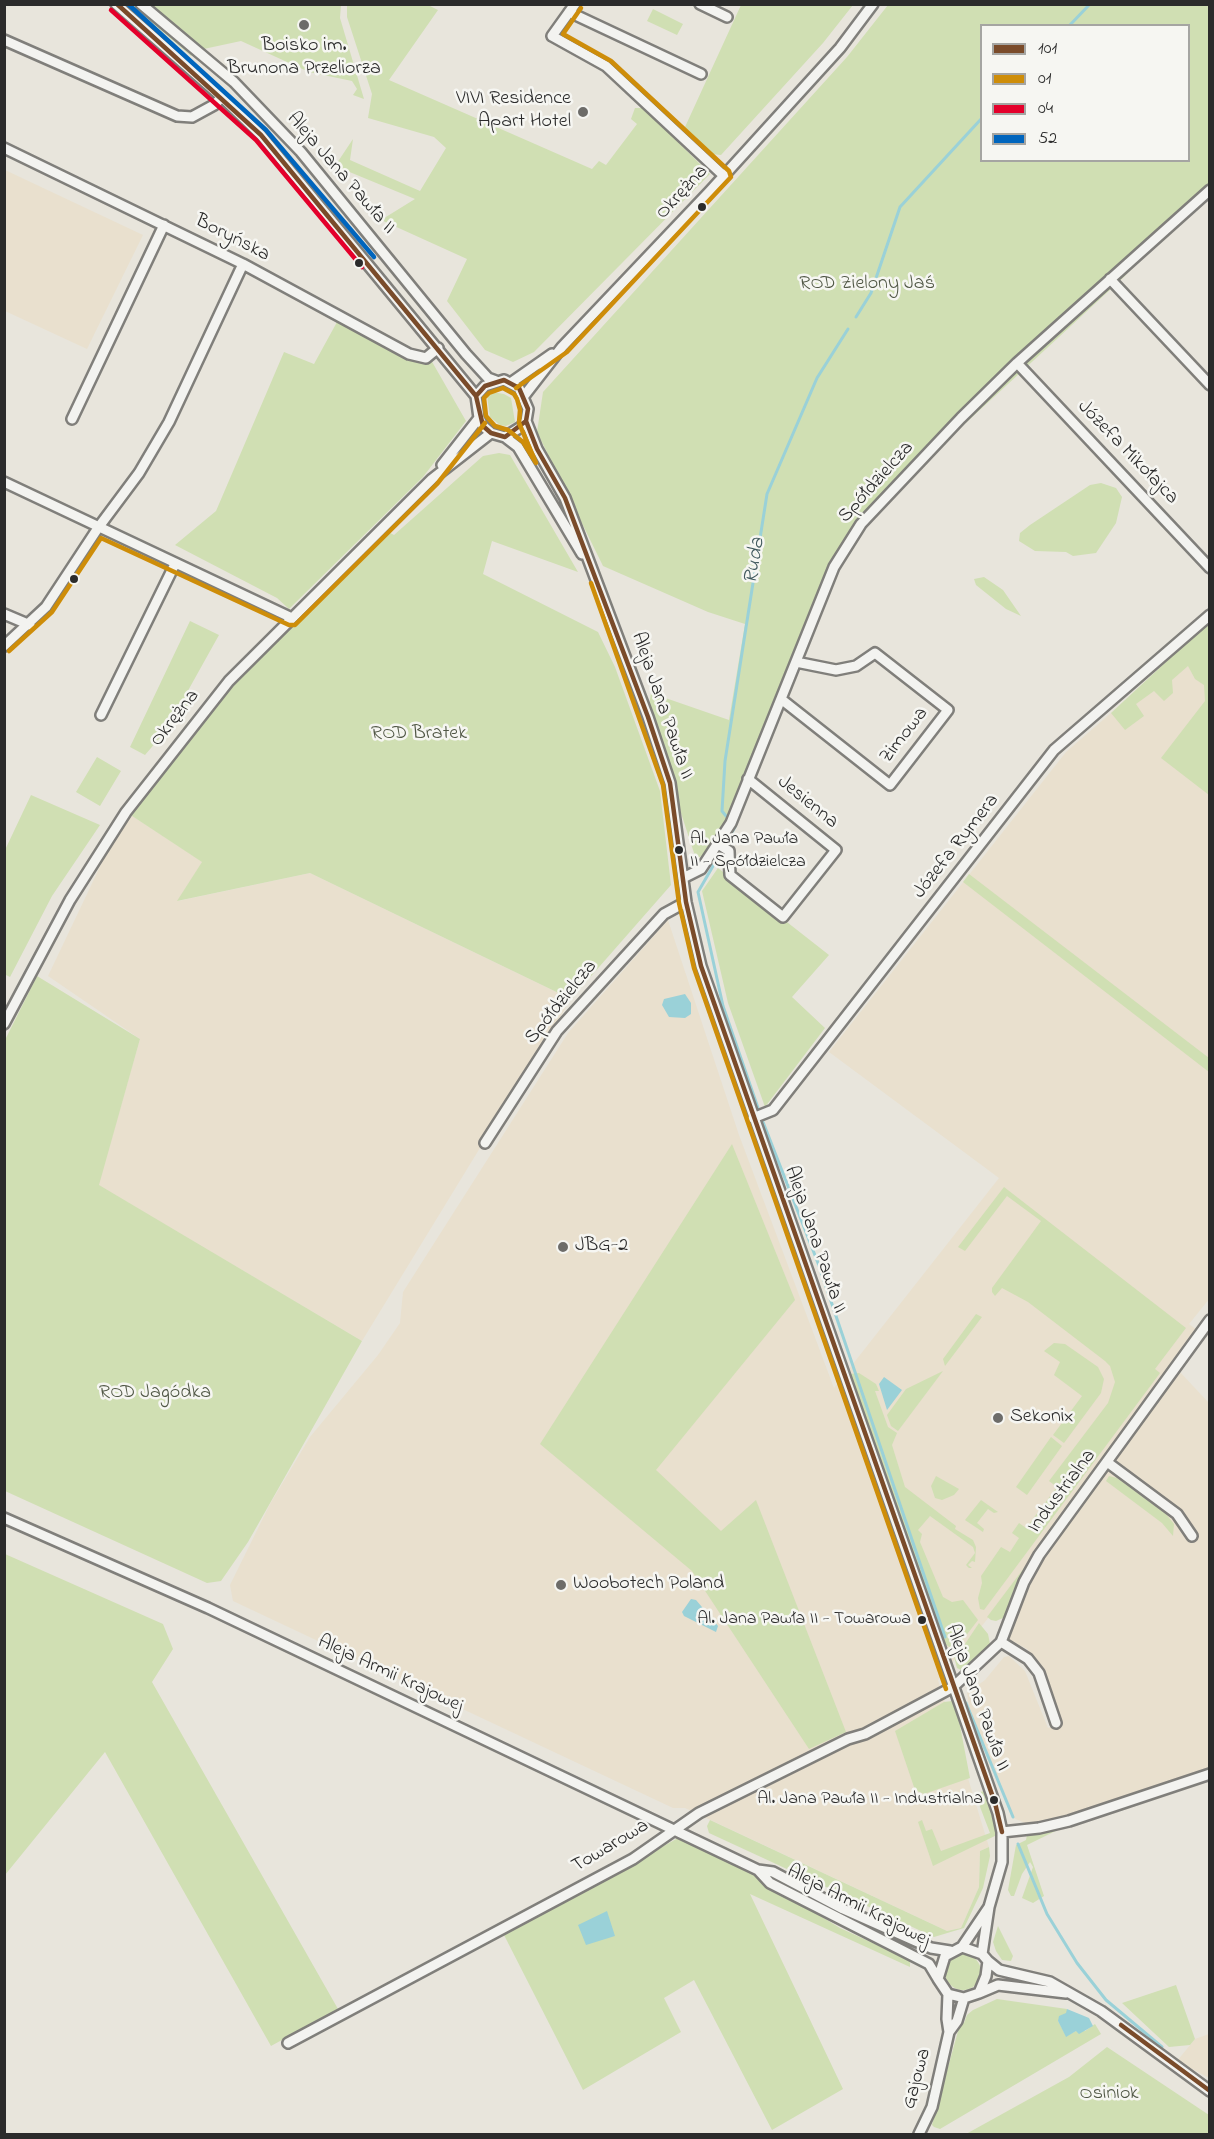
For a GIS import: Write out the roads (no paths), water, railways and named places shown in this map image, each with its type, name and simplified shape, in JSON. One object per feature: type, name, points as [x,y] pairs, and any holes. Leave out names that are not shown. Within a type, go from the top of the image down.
[{"type":"street","name":"Aleja Jana Pawła II","points":[[116,4],[222,97],[261,135],[476,396]]},
{"type":"street","name":"Aleja Jana Pawła II","points":[[141,4],[234,82],[294,145],[466,354],[488,378],[496,381]]},
{"type":"street","points":[[700,4],[727,17]]},
{"type":"street","name":"Okrężna","points":[[524,396],[562,347],[724,176],[840,48],[873,4]]},
{"type":"street","points":[[701,74],[572,8],[552,36],[606,66],[724,176]]},
{"type":"street","points":[[4,40],[177,116],[192,117],[214,105],[222,97]]},
{"type":"street","name":"Boryńska","points":[[4,148],[243,264],[409,354],[426,358],[438,348]]},
{"type":"street","name":"Spółdzielcza","points":[[683,878],[701,869],[731,823],[834,567],[846,544],[861,524],[961,418],[1017,363],[1209,190]]},
{"type":"street","points":[[72,418],[164,225]]},
{"type":"street","points":[[4,646],[30,625],[46,607],[98,528],[139,473],[169,422],[243,264]]},
{"type":"street","points":[[1110,279],[1209,385]]},
{"type":"street","name":"Okrężna","points":[[512,382],[562,347]]},
{"type":"street","name":"Józefa Mikołajca","points":[[1017,363],[1209,568]]},
{"type":"street","points":[[496,381],[512,382],[524,396],[528,409],[526,421],[506,437],[492,433],[479,418],[476,396],[485,386],[496,381]]},
{"type":"street","name":"Okrężna","points":[[432,479],[479,418]]},
{"type":"street","name":"Aleja Jana Pawła II","points":[[526,421],[537,449],[565,498],[670,783],[686,902],[701,966],[995,1803],[1002,1832],[1002,1862],[989,1907],[985,1957]]},
{"type":"street","name":"Okrężna","points":[[4,1024],[8,1008],[70,900],[126,812],[229,681],[432,479],[492,433]]},
{"type":"street","name":"Aleja Jana Pawła II","points":[[506,437],[521,452],[597,580]]},
{"type":"street","points":[[4,482],[292,618]]},
{"type":"street","points":[[101,715],[175,564]]},
{"type":"street","points":[[4,614],[30,625]]},
{"type":"street","name":"Józefa Rymera","points":[[753,1118],[773,1110],[1054,750],[1209,615]]},
{"type":"street","name":"Zimowa","points":[[781,699],[890,785],[948,711],[875,653],[856,666],[836,670],[796,662]]},
{"type":"street","name":"Jesienna","points":[[718,844],[729,851],[730,875],[783,916],[837,850],[748,779]]},
{"type":"street","name":"Spółdzielcza","points":[[485,1143],[557,1031],[572,1013],[664,914],[686,902]]},
{"type":"street","name":"Industrialna","points":[[953,1687],[1001,1642],[1024,1582],[1039,1555],[1209,1320]]},
{"type":"street","points":[[1107,1462],[1177,1514],[1192,1536]]},
{"type":"street","name":"Aleja Armii Krajowej","points":[[4,1518],[208,1608],[758,1870],[773,1872],[843,1909],[931,1948],[950,1951]]},
{"type":"street","points":[[1001,1642],[1028,1659],[1039,1673],[1056,1723]]},
{"type":"street","name":"Towarowa","points":[[288,2043],[629,1861],[699,1813],[848,1739],[865,1734],[953,1687]]},
{"type":"street","points":[[1002,1832],[1039,1828],[1069,1821],[1209,1774]]},
{"type":"street","name":"Aleja Armii Krajowej","points":[[758,1870],[770,1882],[929,1964],[938,1979]]},
{"type":"street","name":"Aleja Jana Pawła II","points":[[962,1947],[989,1907]]},
{"type":"street","points":[[1069,1994],[998,1985],[964,1998],[948,1994],[938,1979],[941,1962],[950,1951],[962,1947],[985,1957],[999,1970],[1050,1982],[1121,2025],[1209,2091]]},
{"type":"street","points":[[979,1993],[986,1976],[985,1957]]},
{"type":"street","name":"Gajowa","points":[[948,1994],[947,2019],[950,2032]]},
{"type":"street","name":"Gajowa","points":[[919,2134],[932,2107],[950,2032],[957,2021],[964,1998]]},
{"type":"water","points":[[685,994],[691,1003],[691,1014],[685,1018],[669,1017],[662,1005],[664,999]]},
{"type":"water","points":[[884,1377],[902,1390],[887,1410],[879,1384]]},
{"type":"water","points":[[691,1599],[696,1600],[718,1626],[716,1632],[684,1616],[682,1612]]},
{"type":"water","points":[[607,1911],[615,1936],[586,1945],[578,1925]]},
{"type":"water","points":[[1067,2009],[1089,2018],[1093,2026],[1079,2034],[1076,2031],[1066,2037],[1058,2021],[1059,2016],[1066,2013]]},
{"type":"waterway","name":"Ruda","points":[[1071,24],[1090,4]]},
{"type":"waterway","name":"Ruda","points":[[856,317],[871,293],[900,207],[980,120]]},
{"type":"waterway","name":"Ruda","points":[[726,816],[722,811],[725,761],[767,494],[817,378],[848,329]]},
{"type":"waterway","points":[[727,841],[735,827]]},
{"type":"waterway","points":[[720,854],[698,892],[723,1006],[758,1108]]},
{"type":"waterway","points":[[763,1122],[818,1263],[945,1637]]},
{"type":"waterway","points":[[966,1703],[1013,1817]]},
{"type":"waterway","points":[[1018,1844],[1047,1914],[1077,1963],[1106,2000],[1162,2047]]},
{"type":"place","name":"Boisko im. Brunona Przeliorza","points":[[304,25]]},
{"type":"place","name":"VIVI Residence Apart Hotel","points":[[583,112]]},
{"type":"place","name":"Al. Jana Pawła II - Spółdzielcza","points":[[679,850]]},
{"type":"place","name":"JBG-2","points":[[563,1247]]},
{"type":"place","name":"Sekonix","points":[[998,1418]]},
{"type":"place","name":"Woobotech Poland","points":[[561,1585]]},
{"type":"place","name":"Al. Jana Pawła II - Towarowa","points":[[922,1620]]},
{"type":"place","name":"Al. Jana Pawła II - Industrialna","points":[[994,1800]]},
{"type":"park label","name":"ROD Zielony Jaś","points":[[867,285]]},
{"type":"park label","name":"ROD Bratek","points":[[419,735]]},
{"type":"park label","name":"ROD Jagódka","points":[[155,1394]]},
{"type":"park label","name":"Osiniok","points":[[1109,2095]]}]
